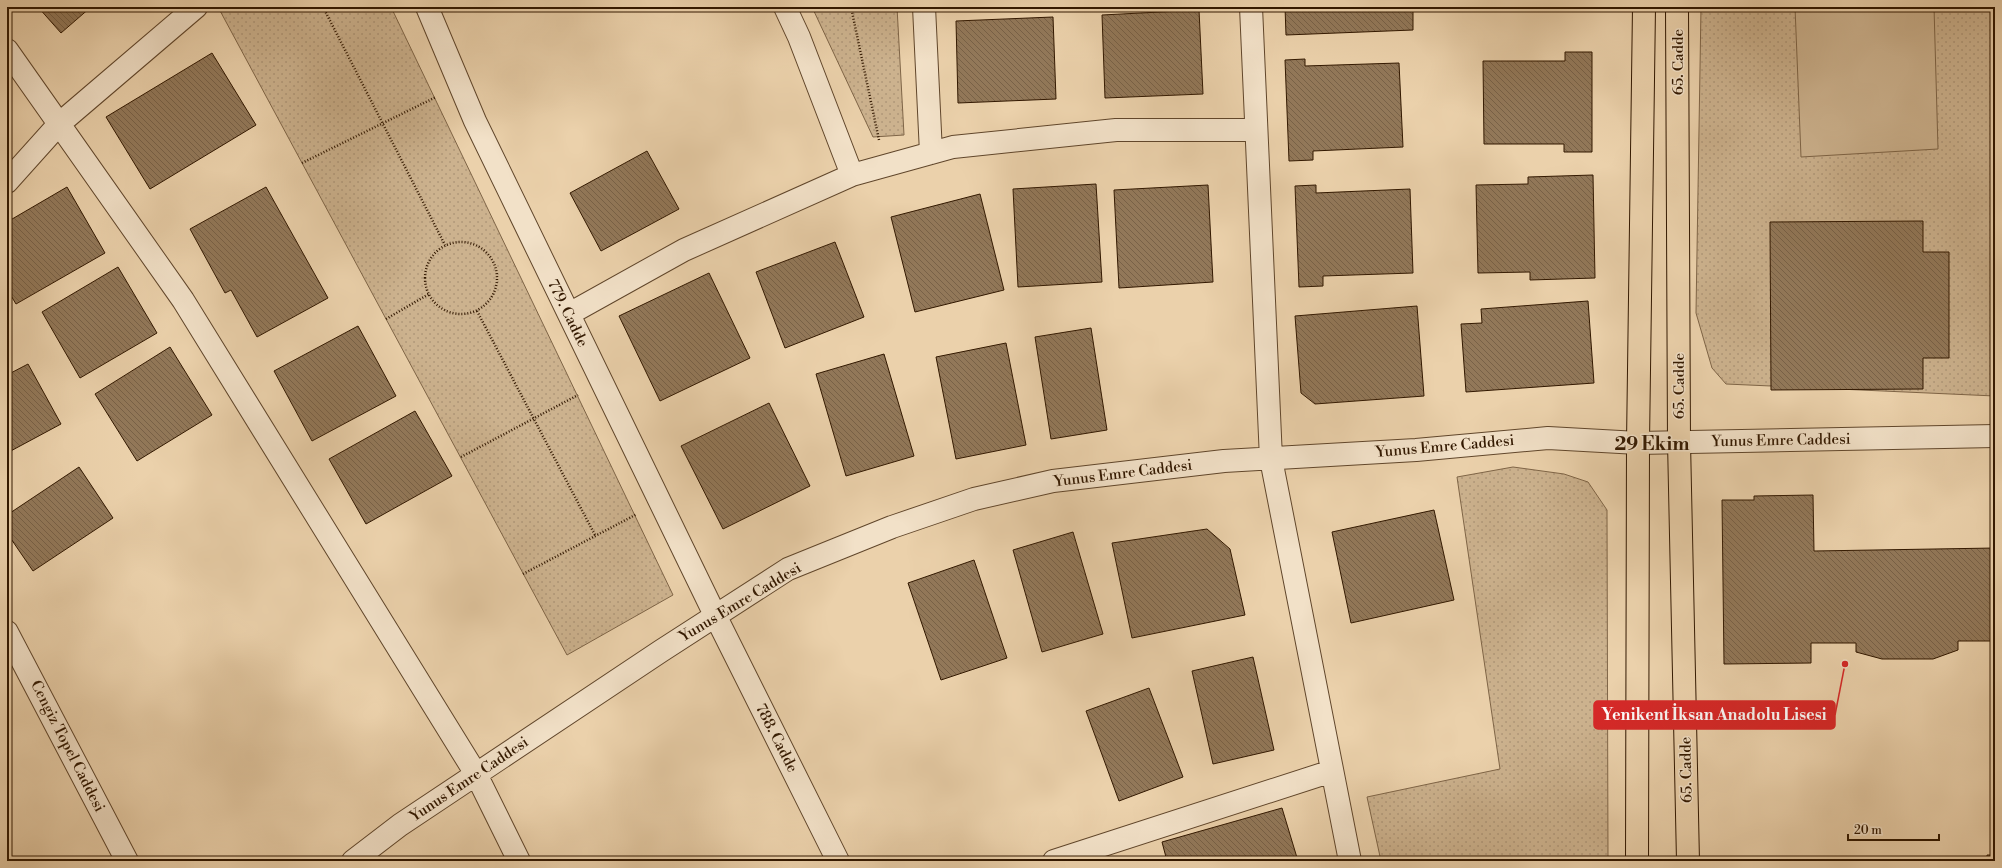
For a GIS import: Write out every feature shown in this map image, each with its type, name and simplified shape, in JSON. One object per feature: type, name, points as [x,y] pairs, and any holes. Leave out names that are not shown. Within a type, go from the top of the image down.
[{"type":"main road","points":[[1637,861],[1638,443],[1644,7]]},
{"type":"main road","name":"65. Cadde","points":[[1677,7],[1679,442],[1688,861]]},
{"type":"street","points":[[7,182],[59,124],[196,7]]},
{"type":"street","name":"779. Cadde","points":[[427,7],[475,121],[715,615]]},
{"type":"street","points":[[785,7],[799,37],[852,176]]},
{"type":"street","points":[[924,7],[931,153]]},
{"type":"street","points":[[1251,7],[1271,459],[1350,861]]},
{"type":"street","points":[[7,50],[183,300],[476,774],[520,861]]},
{"type":"street","points":[[569,314],[684,250],[852,176],[953,147],[1116,130],[1256,130]]},
{"type":"street","name":"Yunus Emre Caddesi","points":[[353,861],[400,826],[476,774],[715,615],[788,569],[892,527],[974,499],[1053,481],[1224,462],[1416,450],[1548,438],[1638,443],[1995,436]]},
{"type":"street","name":"788. Cadde","points":[[715,615],[838,861]]},
{"type":"street","name":"Cengiz Topel Caddesi","points":[[10,646],[127,861]]},
{"type":"street","points":[[1054,861],[1332,771]]},
{"type":"path","points":[[323,7],[445,246]]},
{"type":"path","points":[[851,7],[884,166]]},
{"type":"path","points":[[302,163],[460,85]]},
{"type":"path","points":[[456,242],[468,242],[478,246],[488,253],[494,262],[498,273],[497,285],[493,296],[486,305],[477,311],[465,314],[452,313],[441,308],[429,294],[425,276],[428,264],[435,253],[445,246],[456,242]]},
{"type":"path","points":[[386,320],[429,294]]},
{"type":"path","points":[[477,311],[596,536]]},
{"type":"path","points":[[461,457],[602,382]]},
{"type":"path","points":[[523,574],[660,502]]},
{"type":"shaded area","points":[[218,7],[391,7],[673,595],[567,655]]},
{"type":"shaded area","points":[[812,7],[897,7],[904,135],[873,137]]},
{"type":"shaded area","points":[[1701,7],[1995,7],[1995,396],[1726,384],[1712,368],[1696,313]]},
{"type":"shaded area","points":[[1795,7],[1934,7],[1938,149],[1801,157]]},
{"type":"shaded area","points":[[1513,467],[1564,474],[1588,482],[1607,510],[1608,861],[1381,861],[1367,797],[1500,769],[1457,477]]},
{"type":"building","points":[[38,7],[91,7],[61,33]]},
{"type":"building","points":[[1285,7],[1413,7],[1413,30],[1286,35]]},
{"type":"building","points":[[1199,10],[1203,94],[1105,98],[1102,15]]},
{"type":"building","points":[[1053,17],[1056,99],[958,103],[956,21]]},
{"type":"building","points":[[1565,52],[1592,52],[1592,152],[1564,152],[1564,144],[1484,144],[1483,61],[1565,61]]},
{"type":"building","points":[[212,53],[256,125],[150,189],[106,117]]},
{"type":"building","points":[[1305,59],[1305,66],[1399,63],[1403,147],[1313,151],[1313,160],[1289,161],[1285,60]]},
{"type":"building","points":[[647,151],[679,209],[601,251],[570,193]]},
{"type":"building","points":[[1593,175],[1595,278],[1530,280],[1530,272],[1478,273],[1476,185],[1528,184],[1528,177]]},
{"type":"building","points":[[1096,184],[1102,282],[1018,287],[1013,189]]},
{"type":"building","points":[[1208,185],[1213,282],[1119,288],[1114,190]]},
{"type":"building","points":[[1316,185],[1316,193],[1410,189],[1413,273],[1323,276],[1323,286],[1299,287],[1295,186]]},
{"type":"building","points":[[67,187],[105,253],[16,304],[7,289],[7,222]]},
{"type":"building","points":[[266,187],[328,298],[257,337],[231,290],[225,293],[190,229]]},
{"type":"building","points":[[980,194],[1004,290],[915,312],[891,217]]},
{"type":"building","points":[[1923,221],[1923,252],[1949,252],[1949,358],[1923,358],[1923,389],[1771,390],[1770,222]]},
{"type":"building","points":[[835,242],[864,317],[785,348],[756,272]]},
{"type":"building","points":[[118,267],[157,333],[80,378],[42,312]]},
{"type":"building","points":[[709,273],[750,358],[660,401],[619,316]]},
{"type":"building","points":[[1588,301],[1594,383],[1466,392],[1461,324],[1482,323],[1481,309]]},
{"type":"building","points":[[1417,306],[1424,396],[1315,404],[1301,393],[1295,316]]},
{"type":"building","points":[[358,326],[396,396],[312,441],[274,371]]},
{"type":"building","points":[[1091,328],[1107,430],[1051,439],[1035,337]]},
{"type":"building","points":[[1006,343],[1026,445],[956,459],[936,357]]},
{"type":"building","points":[[170,347],[212,415],[137,461],[95,394]]},
{"type":"building","points":[[884,354],[914,456],[846,476],[816,374]]},
{"type":"building","points":[[28,364],[61,424],[7,453],[7,375]]},
{"type":"building","points":[[769,403],[810,486],[723,529],[681,446]]},
{"type":"building","points":[[415,411],[452,476],[366,524],[329,459]]},
{"type":"building","points":[[79,467],[113,518],[33,571],[7,533],[7,515]]},
{"type":"building","points":[[1813,495],[1814,551],[1995,548],[1995,641],[1958,641],[1958,650],[1933,659],[1882,659],[1856,652],[1856,643],[1811,643],[1811,663],[1724,664],[1722,500],[1754,500],[1754,496]]},
{"type":"building","points":[[1434,510],[1454,600],[1351,623],[1332,532]]},
{"type":"building","points":[[1207,529],[1230,549],[1245,615],[1132,638],[1112,543]]},
{"type":"building","points":[[1073,532],[1103,634],[1042,652],[1013,550]]},
{"type":"building","points":[[974,560],[1007,658],[941,680],[908,583]]},
{"type":"building","points":[[1253,657],[1274,750],[1213,764],[1192,671]]},
{"type":"building","points":[[1149,688],[1183,777],[1119,801],[1086,711]]},
{"type":"building","points":[[1282,808],[1298,861],[1167,861],[1162,842]]},
{"type":"building","points":[[1987,855],[1995,855],[1995,861],[1987,861]]},
{"type":"building","points":[[1807,859],[1807,861],[1750,861],[1750,860]]},
{"type":"place","name":"Yenikent İksan Anadolu Lisesi","points":[[1845,664]]},
{"type":"district","name":"29 Ekim","points":[[1652,443]]}]
